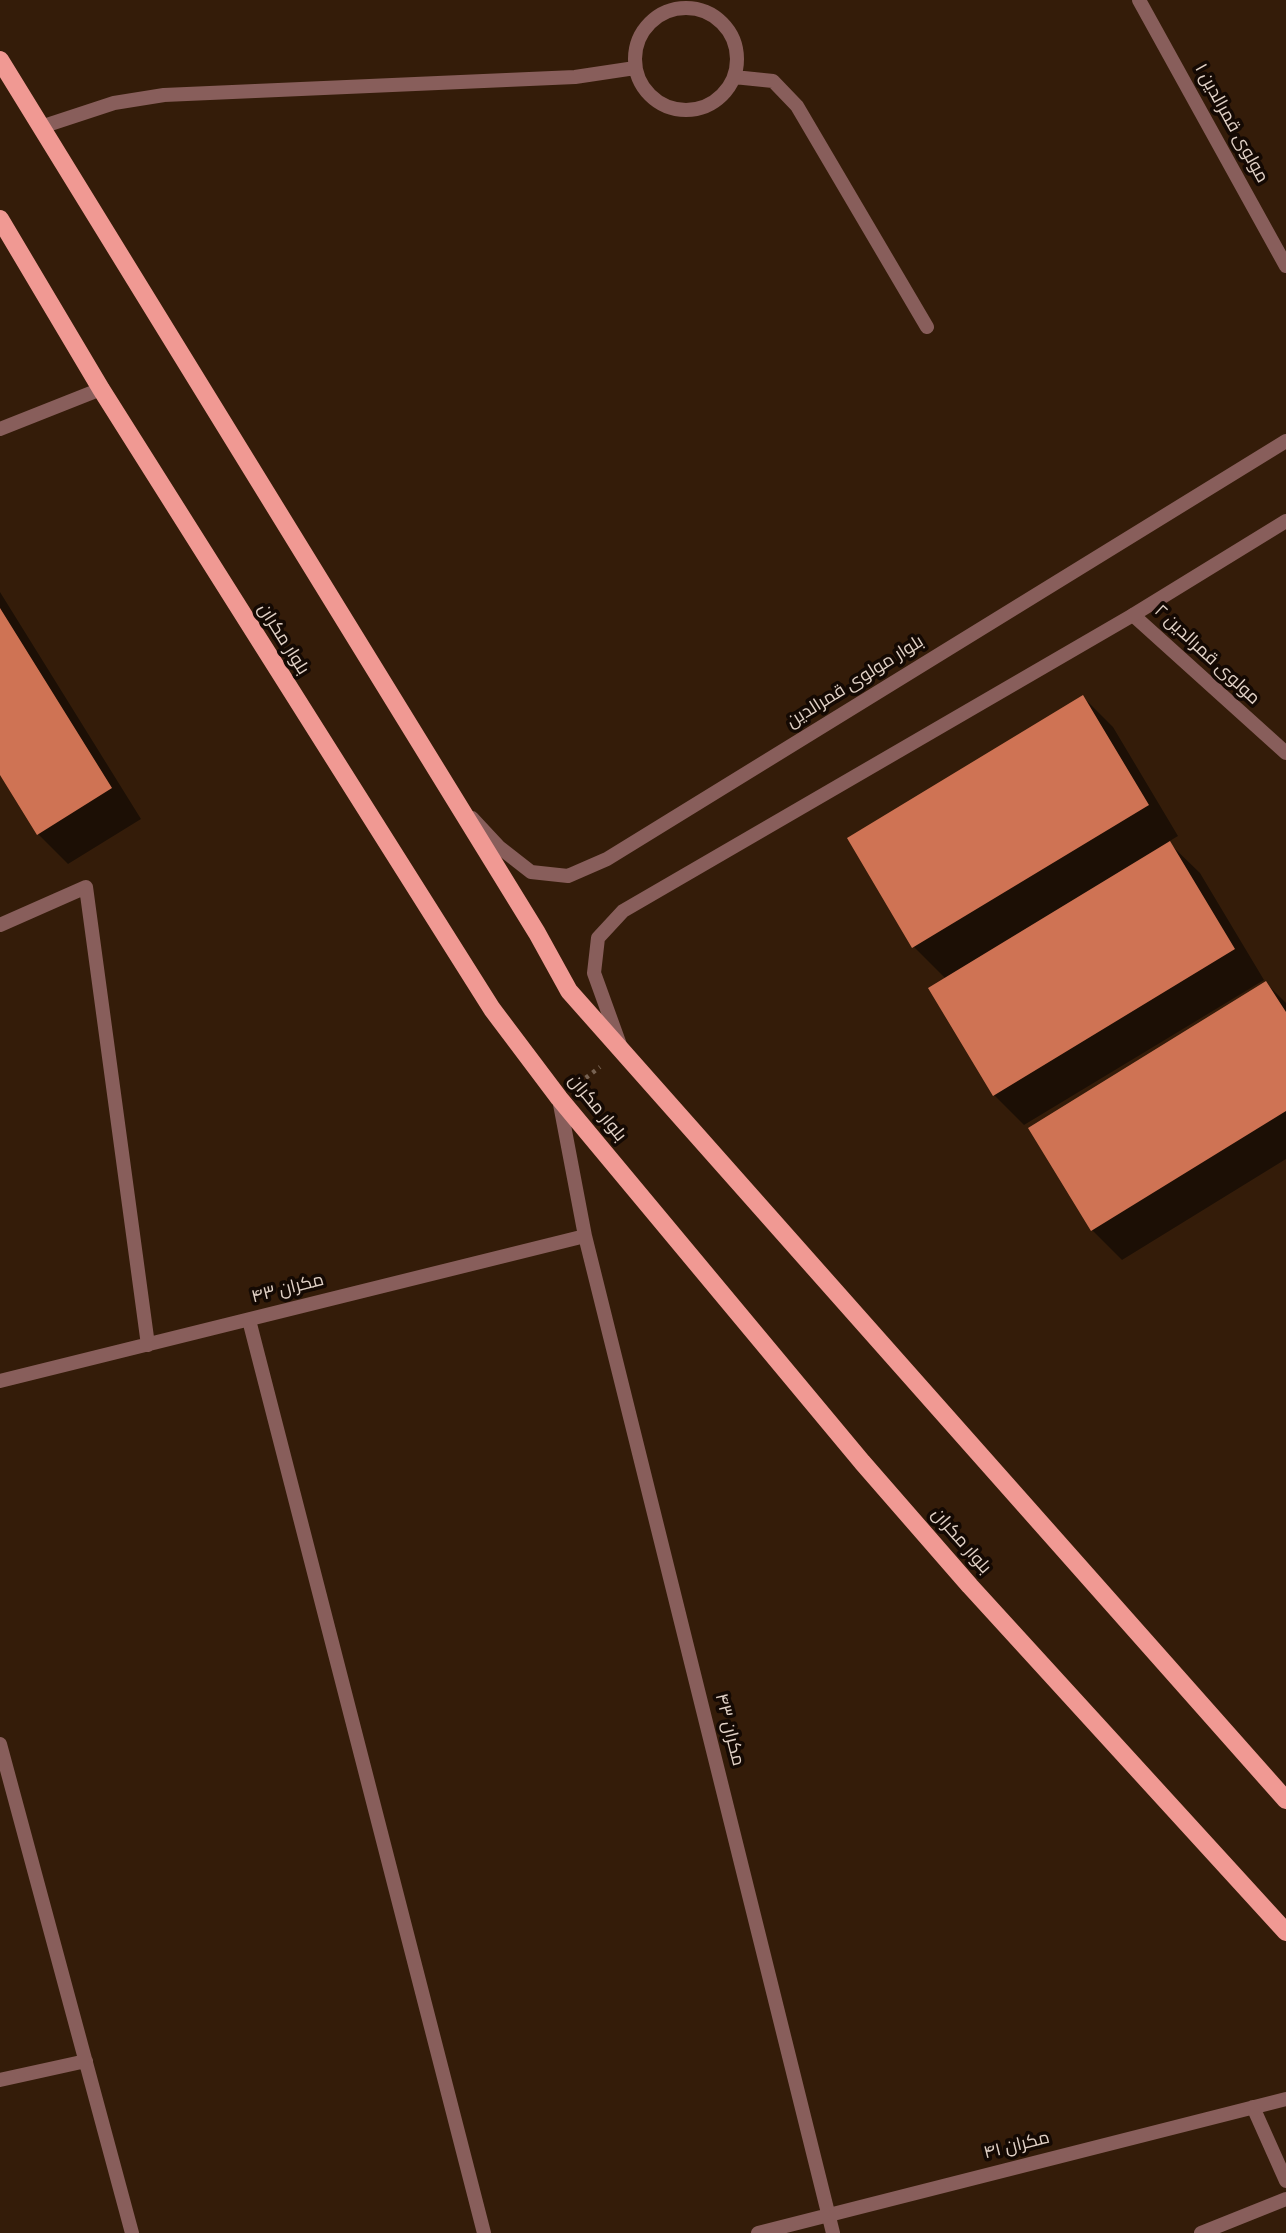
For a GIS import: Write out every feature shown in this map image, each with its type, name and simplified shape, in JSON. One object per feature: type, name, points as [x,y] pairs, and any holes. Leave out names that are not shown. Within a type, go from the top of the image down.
[{"type":"main road","points":[[0,60],[569,991],[1286,1800]]},
{"type":"main road","name":"بلوار مکران","points":[[0,219],[101,389],[492,1009],[559,1098],[889,1493],[1286,1932]]},
{"type":"street","name":"مولوی قمرالدین ۱","points":[[1139,0],[1286,266]]},
{"type":"street","points":[[691,4],[714,15],[727,27],[735,42],[737,60],[734,77],[725,92],[713,103],[697,109],[681,110],[650,97],[640,84],[635,68],[639,36],[649,22],[664,12],[691,4]]},
{"type":"street","points":[[41,127],[114,103],[164,95],[575,77],[635,68]]},
{"type":"street","points":[[734,77],[773,81],[797,106],[927,327]]},
{"type":"street","points":[[0,429],[101,389]]},
{"type":"street","name":"بلوار مولوی قمرالدین","points":[[452,796],[499,847],[531,872],[568,876],[607,859],[1286,440]]},
{"type":"street","points":[[622,1050],[594,973],[598,938],[623,911],[1133,615],[1286,521]]},
{"type":"street","name":"مولوی قمرالدین ۲","points":[[1133,615],[1286,753]]},
{"type":"street","points":[[0,925],[86,887],[148,1345]]},
{"type":"street","name":"مکران ۴۳","points":[[559,1098],[586,1237],[834,2233]]},
{"type":"street","name":"مکران ۴۳","points":[[0,1381],[586,1237]]},
{"type":"street","points":[[249,1320],[484,2233]]},
{"type":"street","points":[[0,1744],[132,2233]]},
{"type":"street","points":[[0,2080],[86,2061]]},
{"type":"street","name":"مکران ۴۱","points":[[758,2233],[1286,2099]]},
{"type":"street","points":[[1253,2107],[1286,2181]]},
{"type":"street","points":[[1201,2233],[1286,2199]]},
{"type":"path","points":[[559,1098],[622,1050]]},
{"type":"building","points":[[0,608],[112,788],[37,835],[0,775]]},
{"type":"building","points":[[1083,695],[1149,805],[912,948],[847,838]]},
{"type":"building","points":[[1170,841],[1235,949],[993,1096],[928,988]]},
{"type":"building","points":[[1266,981],[1286,1012],[1286,1111],[1091,1231],[1028,1128]]}]
